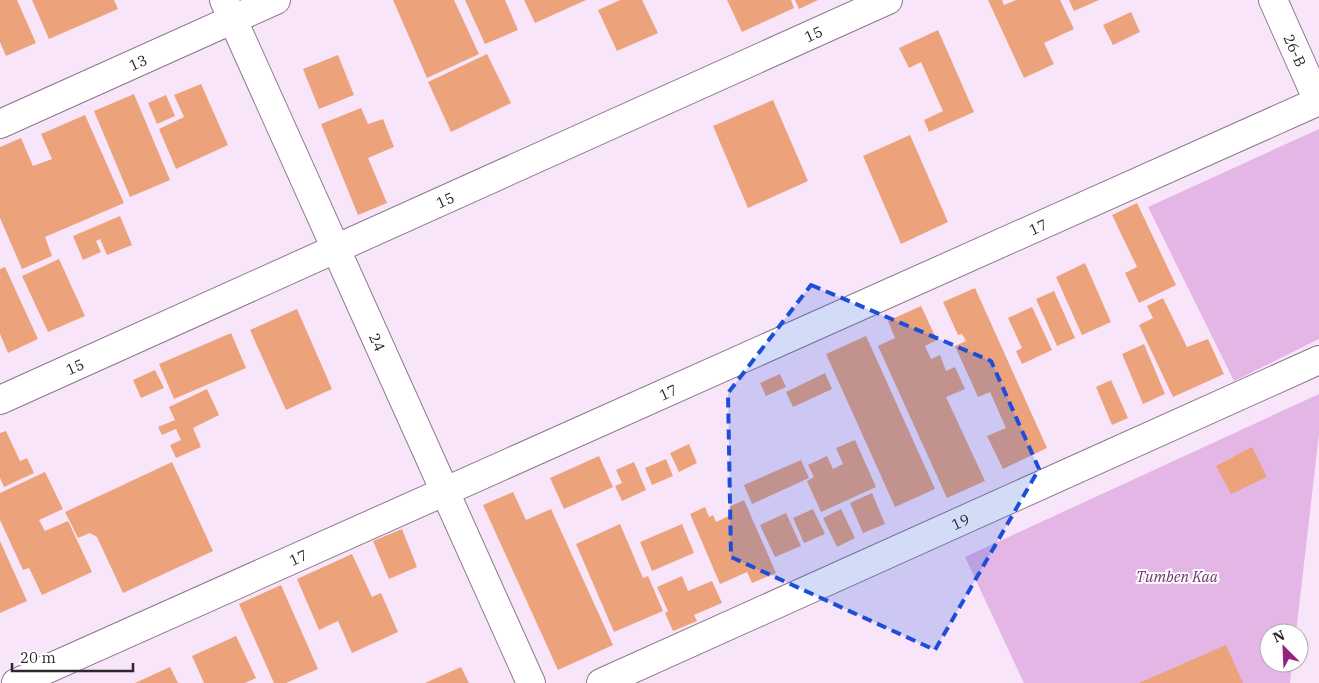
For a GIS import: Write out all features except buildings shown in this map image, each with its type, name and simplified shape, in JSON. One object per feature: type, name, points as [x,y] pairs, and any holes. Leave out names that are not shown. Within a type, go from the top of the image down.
[{"type":"street","name":"13","points":[[0,124],[229,10],[276,0]]},
{"type":"street","name":"15","points":[[0,400],[888,0]]},
{"type":"street","name":"26-B","points":[[1272,0],[1319,101]]},
{"type":"street","name":"24","points":[[229,10],[531,683]]},
{"type":"street","name":"17","points":[[16,683],[1319,101]]},
{"type":"street","name":"19","points":[[601,683],[1319,360]]},
{"type":"highlighted area","points":[[811,285],[991,361],[1039,469],[935,650],[731,557],[728,393]]},
{"type":"green space","points":[[1319,129],[1319,339],[1234,381],[1148,207]]},
{"type":"green space","name":"Tumben Kaa","points":[[1319,394],[1319,434],[1297,623],[1259,623],[1259,673],[1291,673],[1290,683],[1024,683],[965,557]]}]
